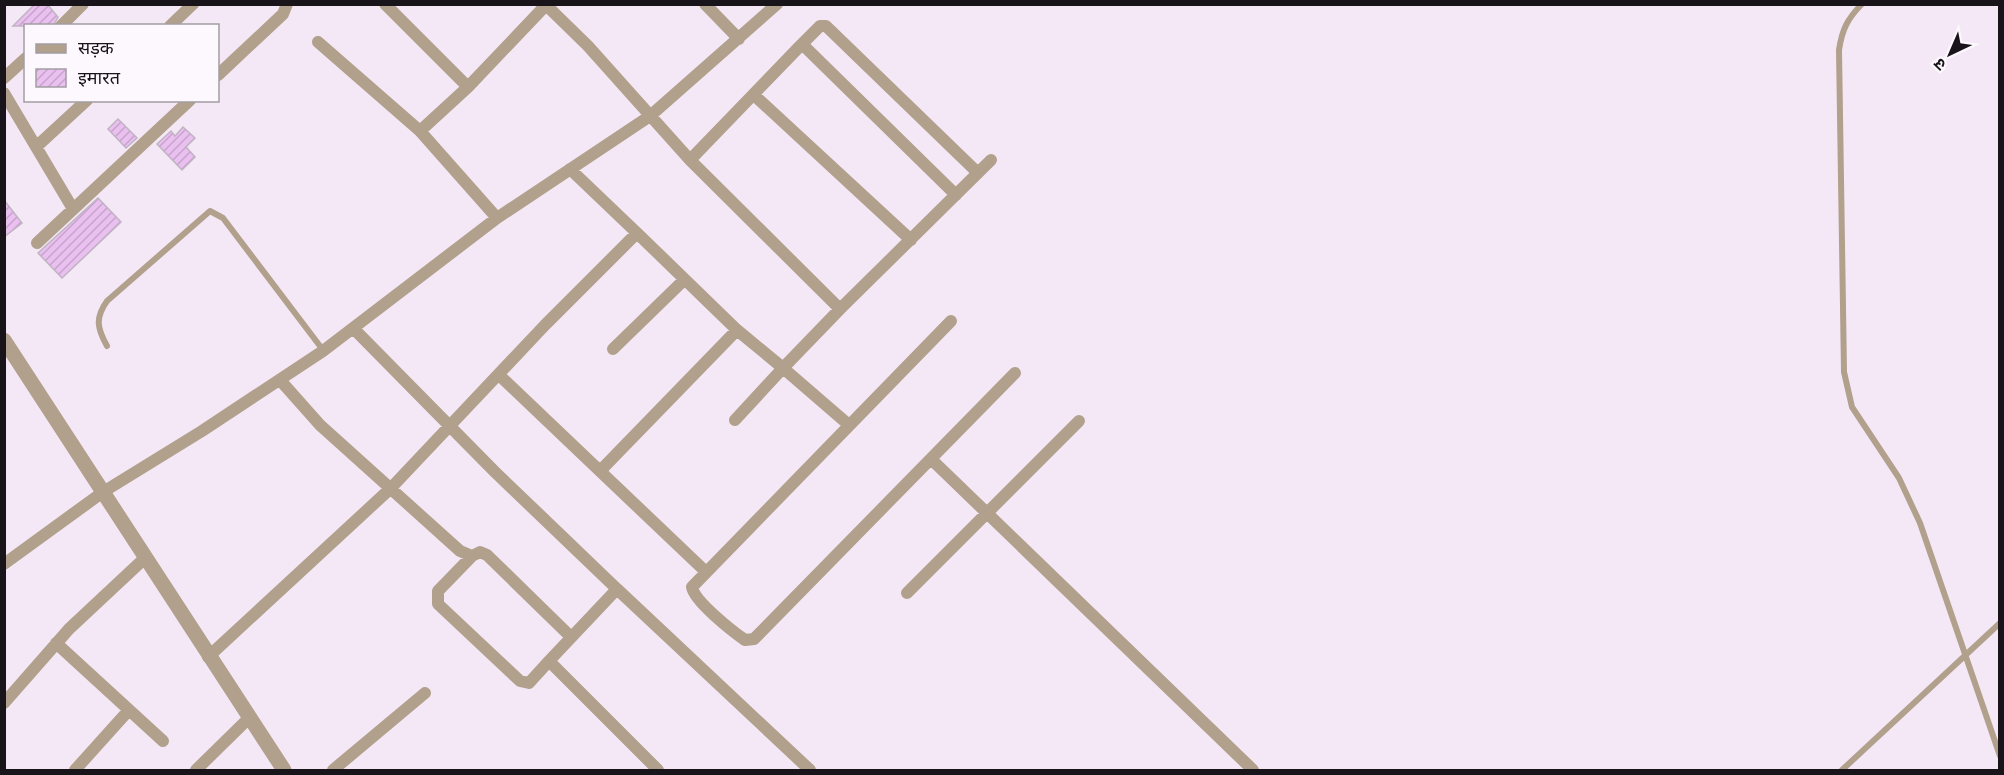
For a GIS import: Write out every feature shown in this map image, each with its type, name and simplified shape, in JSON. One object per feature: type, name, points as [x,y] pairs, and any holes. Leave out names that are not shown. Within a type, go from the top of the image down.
[{"type":"street","points":[[63,24],[83,4]]},
{"type":"street","points":[[172,24],[193,4]]},
{"type":"street","points":[[219,74],[283,14],[287,4]]},
{"type":"street","points":[[386,4],[468,87]]},
{"type":"street","points":[[705,4],[739,39]]},
{"type":"street","points":[[4,564],[103,492],[323,351],[497,218],[650,116],[777,4]]},
{"type":"street","points":[[420,131],[468,87],[546,5],[588,46],[690,160],[840,309]]},
{"type":"street","points":[[690,160],[820,26],[826,26],[978,173]]},
{"type":"street","points":[[318,42],[420,131],[497,218]]},
{"type":"street","points":[[802,44],[956,195]]},
{"type":"street","points":[[4,78],[24,60]]},
{"type":"street","points":[[754,95],[911,240]]},
{"type":"street","points":[[7,101],[74,209]]},
{"type":"street","points":[[36,147],[85,102]]},
{"type":"street","points":[[37,243],[188,102]]},
{"type":"street","points":[[735,420],[840,309],[991,160]]},
{"type":"street","points":[[570,169],[737,330],[849,425]]},
{"type":"street","points":[[208,657],[391,488],[637,232]]},
{"type":"street","points":[[613,349],[684,280]]},
{"type":"street","points":[[951,321],[705,571],[692,587],[695,596],[736,634],[745,640],[754,639],[1015,373]]},
{"type":"street","points":[[354,329],[449,426],[617,589],[810,771]]},
{"type":"street","points":[[601,470],[737,330]]},
{"type":"street","points":[[5,344],[284,771]]},
{"type":"street","points":[[499,375],[705,571]]},
{"type":"street","points":[[280,380],[320,425],[460,550],[472,556]]},
{"type":"street","points":[[907,593],[1079,421]]},
{"type":"street","points":[[931,459],[1254,771]]},
{"type":"street","points":[[571,637],[487,555],[480,552],[472,556],[438,591],[438,604],[520,681],[529,683],[617,589]]},
{"type":"street","points":[[4,703],[56,643],[146,557]]},
{"type":"street","points":[[56,643],[163,741]]},
{"type":"street","points":[[549,661],[658,771]]},
{"type":"street","points":[[333,771],[425,693]]},
{"type":"street","points":[[75,771],[129,710]]},
{"type":"street","points":[[196,771],[250,717]]},
{"type":"lane","points":[[1862,4],[1848,17],[1842,31],[1839,50],[1844,372],[1852,407],[1899,478],[1920,523],[2000,756]]},
{"type":"lane","points":[[106,346],[97,323],[100,310],[107,301],[210,211],[223,218],[323,351]]},
{"type":"lane","points":[[1842,771],[2000,622]]},
{"type":"building","points":[[35,4],[47,4],[58,17],[54,24],[13,26]]},
{"type":"building","points":[[118,119],[137,138],[126,148],[108,129]]},
{"type":"building","points":[[183,127],[195,138],[186,147],[195,157],[182,170],[157,144],[171,131],[175,136]]},
{"type":"building","points":[[98,198],[121,222],[62,278],[38,253]]},
{"type":"building","points":[[4,200],[22,223],[4,237]]}]
